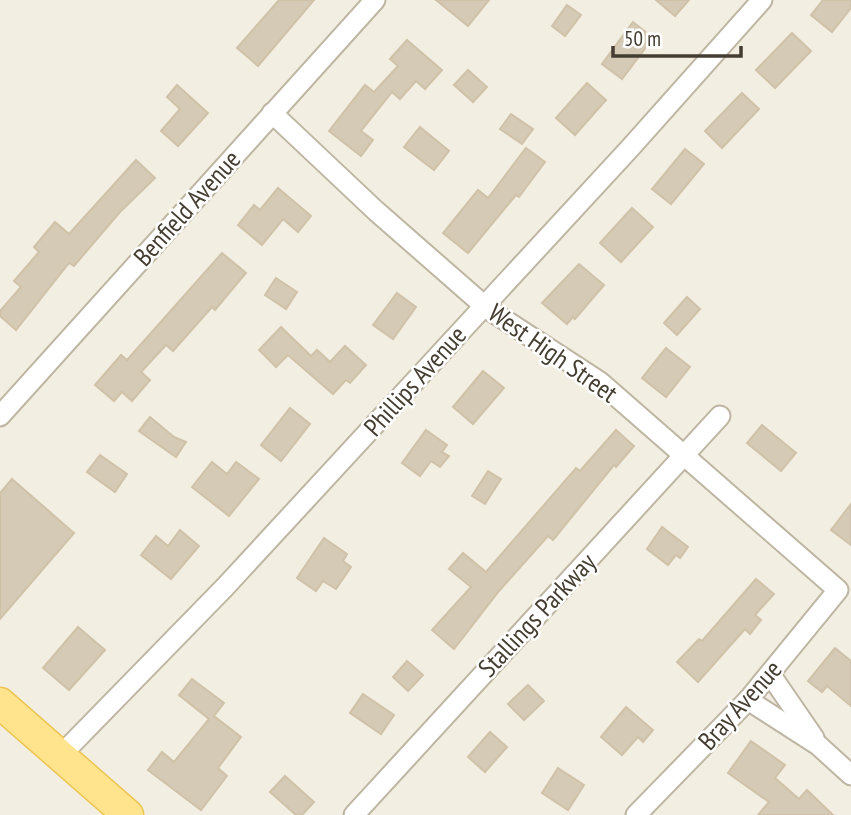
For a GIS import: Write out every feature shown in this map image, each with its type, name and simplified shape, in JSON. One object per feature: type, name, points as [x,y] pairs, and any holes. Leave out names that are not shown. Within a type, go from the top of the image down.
[{"type":"main road","points":[[0,703],[128,815]]},
{"type":"street","name":"Benfield Avenue","points":[[0,416],[375,0]]},
{"type":"street","name":"Phillips Avenue","points":[[60,755],[225,587],[631,148],[762,0]]},
{"type":"street","name":"West High Street","points":[[272,113],[376,211],[484,305],[600,382],[838,590]]},
{"type":"street","name":"Stallings Parkway","points":[[354,815],[720,416]]},
{"type":"street","name":"Bray Avenue","points":[[636,815],[748,700],[838,590]]},
{"type":"street","points":[[770,674],[818,745]]},
{"type":"street","points":[[748,700],[818,745],[851,775]]},
{"type":"building","points":[[279,0],[314,0],[258,66],[237,48]]},
{"type":"building","points":[[436,0],[489,0],[468,26]]},
{"type":"building","points":[[656,0],[689,0],[675,16]]},
{"type":"building","points":[[823,0],[851,0],[851,8],[832,32],[811,15]]},
{"type":"building","points":[[567,5],[581,15],[565,36],[552,26]]},
{"type":"building","points":[[633,22],[653,38],[622,79],[602,64]]},
{"type":"building","points":[[792,33],[811,51],[775,88],[756,70]]},
{"type":"building","points":[[407,40],[442,70],[425,89],[416,81],[400,99],[392,92],[361,131],[373,140],[361,156],[329,131],[365,85],[374,92],[398,66],[390,59]]},
{"type":"building","points":[[468,70],[487,87],[473,102],[454,85]]},
{"type":"building","points":[[587,83],[606,100],[575,135],[556,118]]},
{"type":"building","points":[[177,85],[208,113],[178,146],[161,131],[180,109],[167,97]]},
{"type":"building","points":[[742,93],[759,109],[722,148],[705,131]]},
{"type":"building","points":[[511,114],[533,129],[522,144],[500,129]]},
{"type":"building","points":[[420,127],[449,151],[434,170],[404,147]]},
{"type":"building","points":[[526,148],[545,162],[519,197],[516,195],[468,253],[443,233],[478,190],[488,198]]},
{"type":"building","points":[[685,149],[704,164],[671,204],[652,189]]},
{"type":"building","points":[[136,160],[155,178],[120,212],[74,266],[69,263],[16,330],[0,316],[0,311],[21,287],[14,281],[39,252],[34,247],[55,222],[69,234]]},
{"type":"building","points":[[278,188],[311,216],[298,232],[283,219],[262,245],[238,225],[254,205],[260,210]]},
{"type":"building","points":[[632,208],[653,227],[621,262],[600,243]]},
{"type":"building","points":[[222,253],[246,273],[215,310],[212,307],[173,351],[166,345],[141,372],[150,380],[132,401],[122,392],[114,401],[95,385],[121,355],[127,360]]},
{"type":"building","points":[[579,264],[604,285],[575,319],[573,317],[567,324],[542,303]]},
{"type":"building","points":[[276,278],[297,292],[286,309],[265,295]]},
{"type":"building","points":[[397,293],[416,307],[393,339],[373,325]]},
{"type":"building","points":[[687,297],[700,309],[677,335],[664,323]]},
{"type":"building","points":[[281,327],[311,356],[317,350],[330,362],[345,346],[366,365],[350,383],[346,380],[333,394],[288,355],[276,367],[259,350]]},
{"type":"building","points":[[666,348],[690,367],[666,397],[642,378]]},
{"type":"building","points":[[483,371],[504,388],[473,424],[453,407]]},
{"type":"building","points":[[290,408],[310,424],[281,461],[261,445]]},
{"type":"building","points":[[150,417],[174,437],[186,442],[176,457],[139,431]]},
{"type":"building","points":[[762,425],[796,453],[781,471],[747,443]]},
{"type":"building","points":[[426,430],[447,445],[442,452],[449,456],[440,467],[431,461],[420,476],[402,463]]},
{"type":"building","points":[[616,430],[634,446],[616,467],[614,465],[553,540],[548,536],[499,591],[454,649],[432,630],[471,587],[449,569],[463,553],[486,572],[576,468],[580,471]]},
{"type":"building","points":[[100,455],[127,474],[115,492],[87,472]]},
{"type":"building","points":[[212,462],[227,474],[236,462],[259,479],[229,516],[192,487]]},
{"type":"building","points":[[488,471],[501,479],[485,504],[472,496]]},
{"type":"building","points":[[12,479],[74,533],[0,619],[0,493]]},
{"type":"building","points":[[851,504],[851,545],[831,530]]},
{"type":"building","points":[[662,527],[688,547],[680,558],[676,555],[668,565],[647,549]]},
{"type":"building","points":[[180,530],[199,546],[171,579],[141,555],[156,536],[168,546]]},
{"type":"building","points":[[324,538],[347,554],[343,561],[351,567],[336,589],[323,581],[316,591],[297,578]]},
{"type":"building","points":[[756,579],[774,594],[755,615],[761,620],[750,634],[745,629],[698,682],[677,662],[699,639],[702,641]]},
{"type":"building","points":[[78,627],[105,650],[69,690],[43,668]]},
{"type":"building","points":[[835,648],[851,661],[851,706],[827,686],[822,692],[808,681]]},
{"type":"building","points":[[407,661],[423,675],[408,691],[393,677]]},
{"type":"building","points":[[192,679],[224,703],[214,716],[241,737],[218,768],[227,776],[201,810],[148,770],[162,752],[174,762],[209,719],[179,695]]},
{"type":"building","points":[[528,685],[544,701],[524,720],[508,704]]},
{"type":"building","points":[[363,694],[394,715],[381,734],[350,713]]},
{"type":"building","points":[[626,707],[653,730],[643,742],[638,737],[622,755],[601,737]]},
{"type":"building","points":[[490,732],[507,747],[485,772],[468,757]]},
{"type":"building","points":[[751,741],[785,765],[775,778],[799,799],[807,790],[833,815],[758,815],[769,802],[728,773]]},
{"type":"building","points":[[558,768],[584,785],[568,810],[542,793]]},
{"type":"building","points":[[285,776],[314,802],[302,815],[296,815],[270,792]]}]
